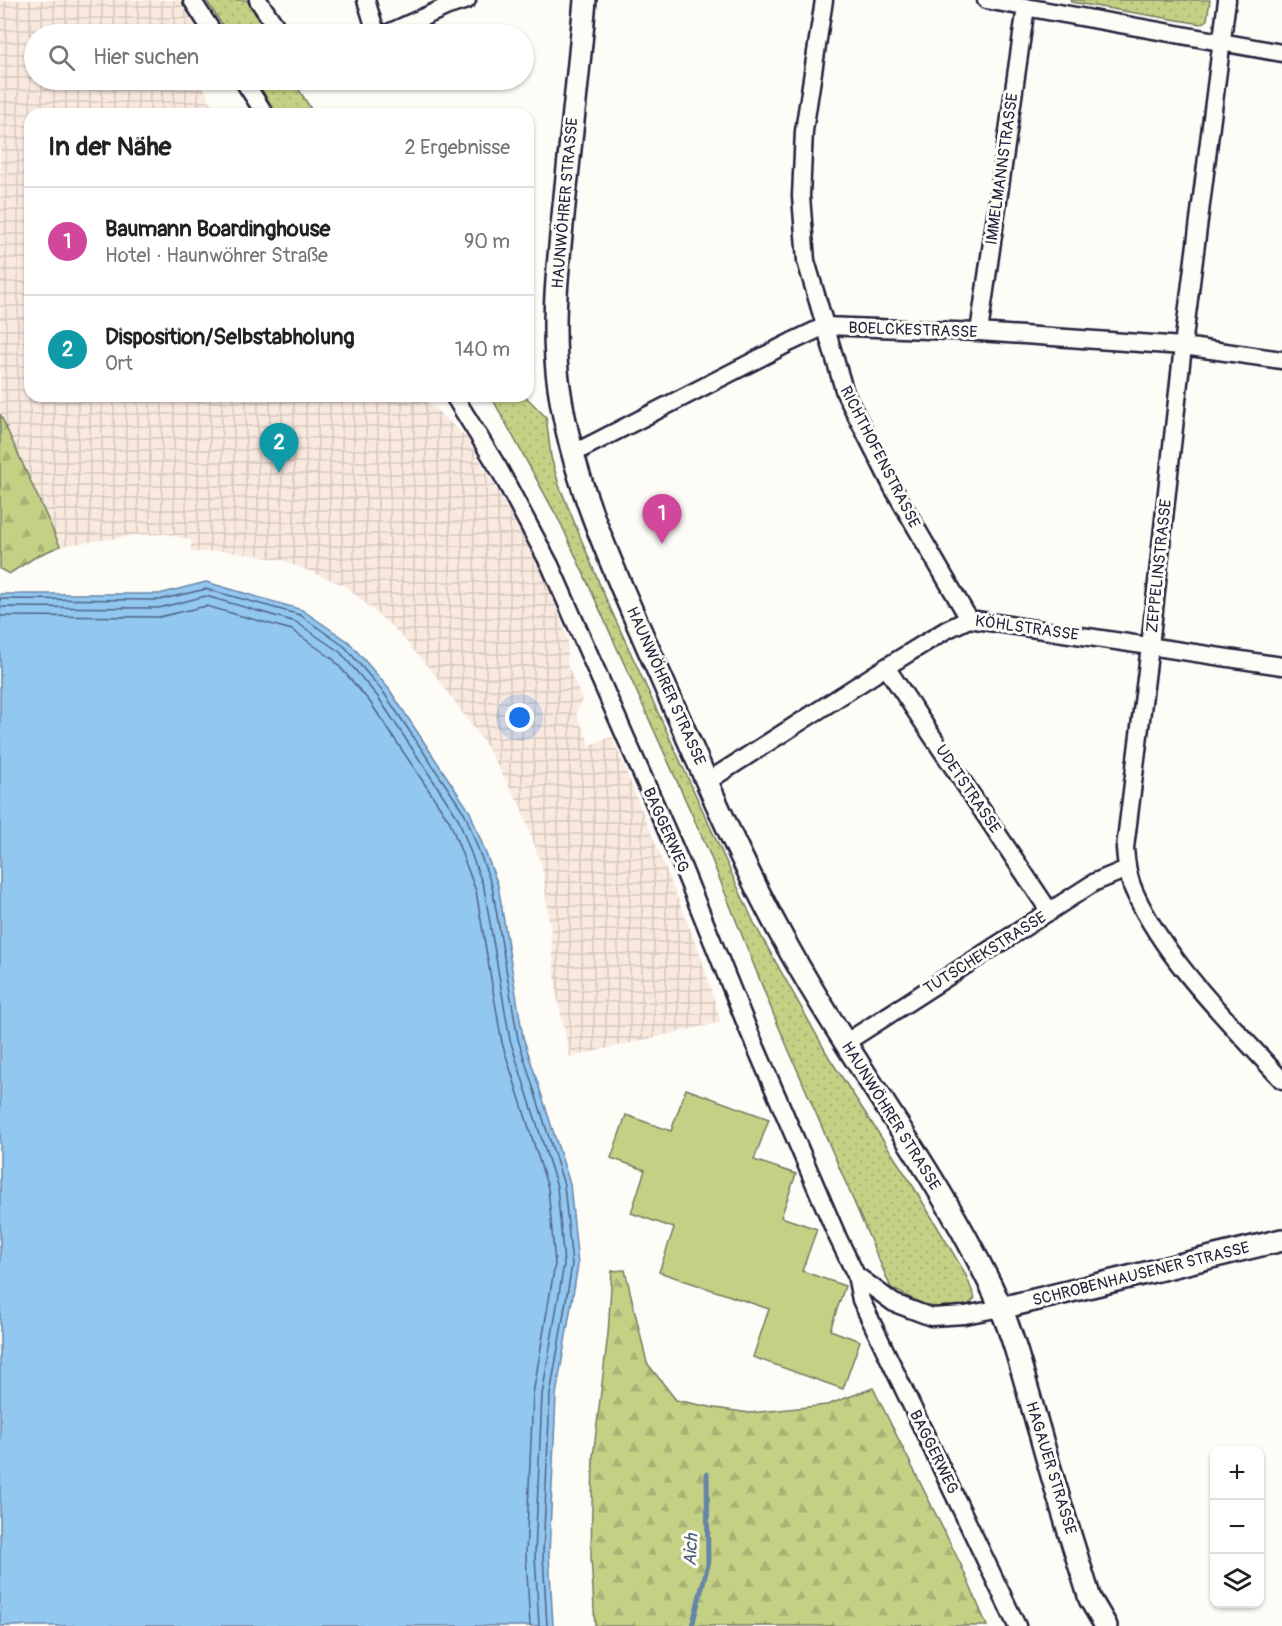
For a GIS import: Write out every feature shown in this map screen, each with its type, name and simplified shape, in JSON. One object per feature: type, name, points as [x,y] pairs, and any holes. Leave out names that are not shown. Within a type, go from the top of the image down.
[{"type":"street","points":[[192,0],[208,24]]},
{"type":"street","points":[[258,0],[274,24]]},
{"type":"street","points":[[366,0],[373,24]]},
{"type":"street","points":[[408,24],[467,0]]},
{"type":"street","name":"HAUNWÖHRER STRASSE","points":[[585,0],[560,249],[556,316],[558,382],[565,423],[583,491],[599,535],[770,915],[818,1001],[943,1197],[1001,1308]]},
{"type":"street","name":"RICHTHOFENSTRASSE","points":[[824,0],[804,131],[801,196],[806,261],[845,393],[893,488],[969,619]]},
{"type":"street","points":[[986,0],[1282,53]]},
{"type":"street","name":"ZEPPELINSTRASSE","points":[[1227,0],[1183,346],[1125,848],[1127,869],[1134,891],[1158,936],[1214,1005],[1282,1080]]},
{"type":"street","name":"IMMELMANNSTRASSE","points":[[979,332],[1026,7]]},
{"type":"street","points":[[250,90],[262,108]]},
{"type":"street","name":"BOELCKESTRASSE","points":[[573,454],[825,326],[979,332],[1183,346],[1282,360]]},
{"type":"street","name":"BAGGERWEG","points":[[458,402],[499,469],[550,565],[680,861],[748,1029],[856,1275],[861,1300],[1017,1626]]},
{"type":"street","name":"KÖHLSTRASSE","points":[[708,781],[886,667],[946,630],[969,619],[1282,666]]},
{"type":"street","name":"UDETSTRASSE","points":[[886,667],[1050,912]]},
{"type":"street","name":"TUTSCHEKSTRASSE","points":[[845,1043],[1095,882],[1127,869]]},
{"type":"street","name":"SCHROBENHAUSENER STRASSE","points":[[1001,1308],[1282,1240]]},
{"type":"street","name":"BAGGERWEG","points":[[856,1275],[894,1303],[931,1317],[965,1315],[1001,1308]]},
{"type":"street","name":"HAGAUER STRASSE","points":[[1001,1308],[1013,1340],[1090,1599],[1106,1626]]},
{"type":"shaded area","points":[[0,0],[180,0],[196,24],[24,24],[24,90],[204,90],[214,108],[24,108],[24,402],[428,402],[467,438],[543,570],[568,641],[567,664],[582,700],[576,713],[590,745],[612,737],[699,951],[721,1022],[570,1057],[557,996],[542,867],[521,807],[484,742],[435,675],[397,631],[344,585],[281,560],[226,551],[191,552],[191,540],[168,534],[137,535],[60,546],[0,414]]},
{"type":"green space","points":[[206,0],[247,0],[262,24],[222,24]]},
{"type":"green space","points":[[1071,0],[1210,0],[1207,20],[1201,24],[1071,2]]},
{"type":"green space","points":[[262,90],[299,90],[310,108],[272,108]]},
{"type":"green space","points":[[494,402],[531,402],[546,417],[551,457],[559,485],[602,590],[755,925],[830,1059],[913,1186],[965,1273],[975,1298],[963,1310],[962,1308],[928,1307],[891,1288],[775,1018],[708,850],[562,526]]},
{"type":"green space","points":[[0,414],[60,546],[37,556],[9,574],[0,569]]},
{"type":"green space","points":[[686,1089],[769,1119],[754,1160],[796,1174],[781,1217],[817,1229],[802,1271],[845,1286],[830,1330],[860,1341],[843,1389],[753,1357],[769,1309],[659,1272],[674,1228],[631,1213],[645,1170],[611,1158],[626,1115],[671,1131]]},
{"type":"green space","points":[[625,1270],[647,1363],[676,1400],[750,1413],[827,1405],[873,1388],[962,1567],[987,1626],[595,1626],[591,1556],[593,1457],[608,1334],[612,1271]]},
{"type":"water","points":[[206,582],[302,610],[349,642],[389,689],[470,812],[498,885],[523,1037],[570,1184],[578,1265],[556,1395],[549,1555],[553,1626],[0,1626],[0,594],[159,594]]},
{"type":"waterway","name":"Aich","points":[[692,1626],[708,1564],[707,1474]]},
{"type":"place","name":"Disposition/Selbstabholung","points":[[279,473]]},
{"type":"place","name":"Baumann Boardinghouse","points":[[662,544]]}]
